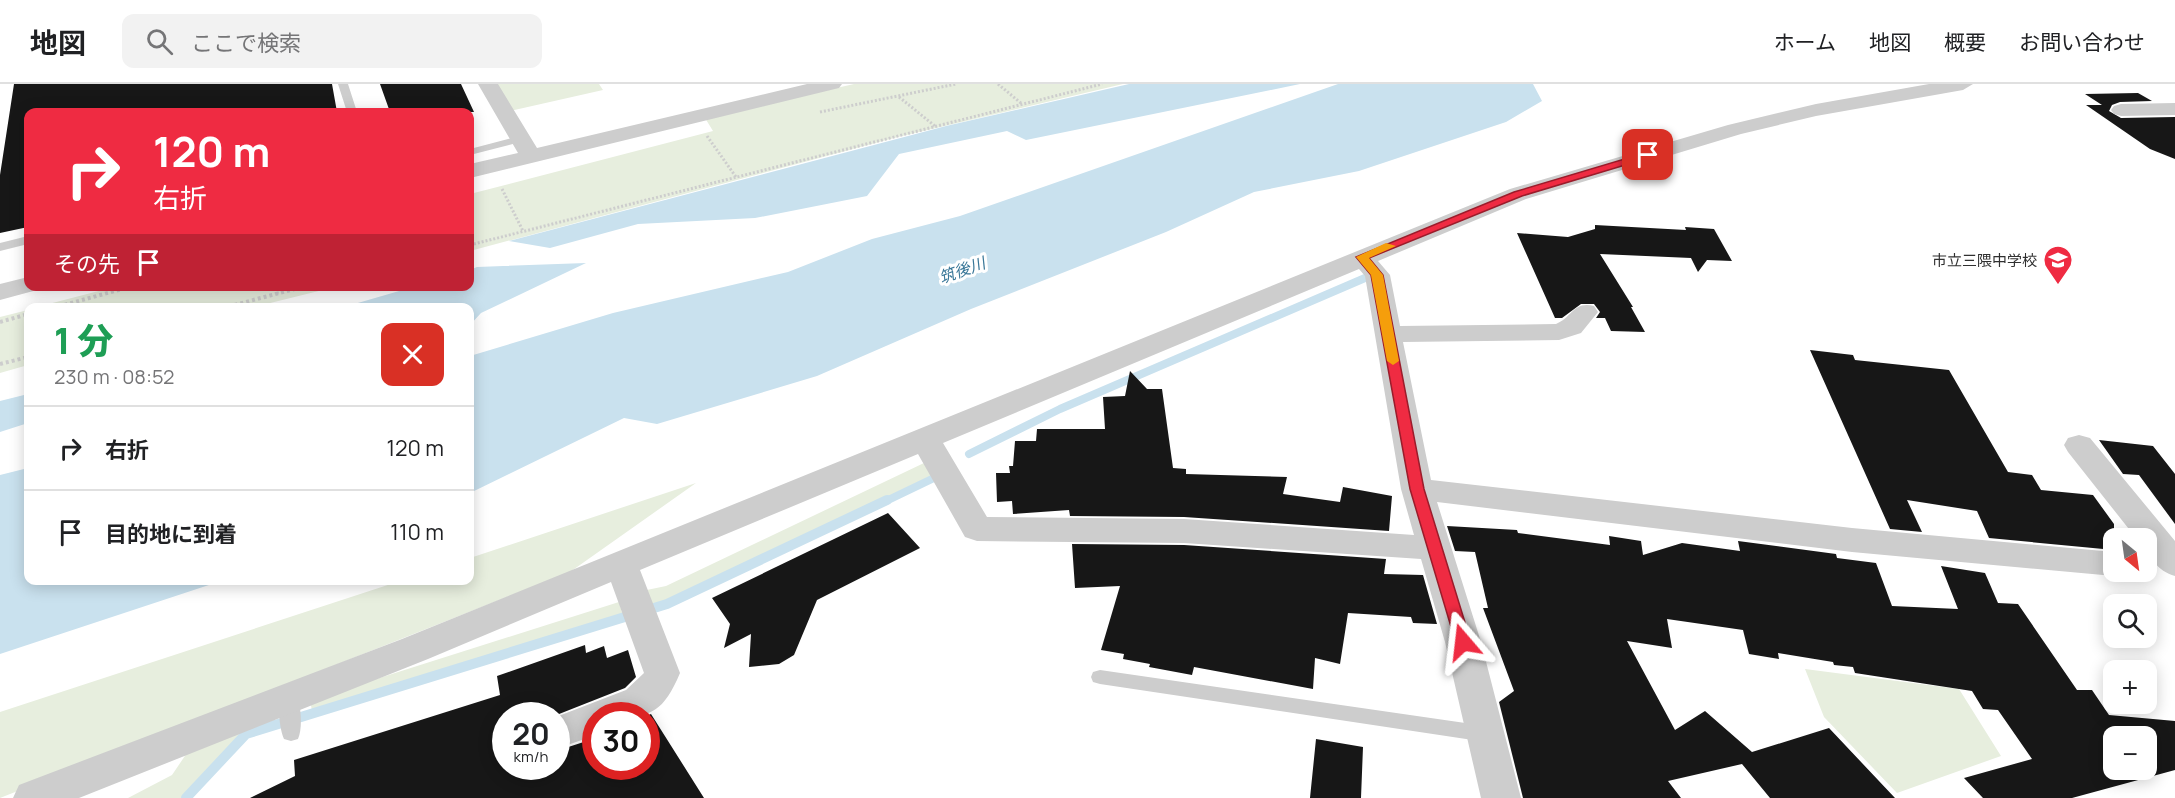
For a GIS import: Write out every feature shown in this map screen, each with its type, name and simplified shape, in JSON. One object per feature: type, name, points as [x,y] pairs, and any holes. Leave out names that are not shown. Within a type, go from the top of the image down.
[{"type":"street","points":[[488,84],[525,147]]},
{"type":"street","points":[[474,169],[525,147],[832,84]]},
{"type":"street","points":[[33,798],[289,703],[1518,194],[1736,129],[1816,110],[1963,84]]},
{"type":"street","points":[[2121,110],[2175,109]]},
{"type":"street","points":[[1362,257],[1377,275],[1417,489],[1463,642],[1501,798]]},
{"type":"street","points":[[0,292],[24,286]]},
{"type":"street","points":[[1388,334],[1559,332],[1572,327],[1586,312]]},
{"type":"street","points":[[925,439],[977,529],[1184,531],[1435,548]]},
{"type":"street","points":[[2079,445],[2175,567]]},
{"type":"street","points":[[1417,489],[1946,551],[2103,563]]},
{"type":"street","points":[[621,565],[662,673],[657,687],[638,702]]},
{"type":"street","points":[[2157,567],[2175,567]]},
{"type":"lane","points":[[343,84],[351,108]]},
{"type":"lane","points":[[474,152],[525,147]]},
{"type":"lane","points":[[0,247],[24,241]]},
{"type":"lane","points":[[1100,677],[1485,734]]},
{"type":"lane","points":[[289,703],[291,733]]},
{"type":"path","points":[[998,84],[1023,105]]},
{"type":"path","points":[[474,244],[1102,84]]},
{"type":"path","points":[[899,97],[936,127]]},
{"type":"path","points":[[706,135],[736,177]]},
{"type":"path","points":[[502,189],[523,231]]},
{"type":"path","points":[[71,303],[115,291]]},
{"type":"path","points":[[242,303],[288,291]]},
{"type":"path","points":[[0,322],[24,315]]},
{"type":"path","points":[[0,364],[24,358]]},
{"type":"green space","points":[[493,84],[599,84],[603,90],[510,111]]},
{"type":"green space","points":[[854,84],[1123,84],[898,137],[474,250],[474,193],[713,131],[705,118]]},
{"type":"green space","points":[[99,291],[319,291],[270,303],[52,303]]},
{"type":"green space","points":[[24,311],[24,366],[0,373],[0,317]]},
{"type":"green space","points":[[924,463],[934,476],[665,603],[651,606],[642,591],[666,586]]},
{"type":"green space","points":[[696,483],[570,572],[0,798],[0,712],[388,585],[474,585],[474,557]]},
{"type":"green space","points":[[619,602],[623,616],[312,711],[310,700]]},
{"type":"green space","points":[[1805,669],[1959,689],[2001,756],[1897,793],[1824,717]]},
{"type":"green space","points":[[276,710],[274,721],[242,733],[182,798],[128,798],[172,775],[193,744]]},
{"type":"water","points":[[1129,84],[1300,84],[1026,140],[1007,131],[899,154],[867,196],[755,218],[638,224],[550,248],[509,241],[946,126]]},
{"type":"water","name":"筑後川","points":[[1338,84],[1533,84],[1542,101],[1506,122],[1359,171],[1254,192],[1166,232],[971,309],[817,376],[657,424],[624,418],[474,491],[474,355],[613,313],[788,272],[872,239],[960,216]]},
{"type":"water","points":[[586,263],[481,313],[474,321],[474,303],[358,303],[399,291],[474,291],[474,268]]},
{"type":"water","points":[[24,395],[24,424],[0,432],[0,401]]},
{"type":"water","points":[[24,469],[24,585],[209,585],[0,654],[0,475]]},
{"type":"building","points":[[14,84],[332,84],[336,108],[24,108],[24,228],[0,233],[0,175]]},
{"type":"building","points":[[380,84],[461,84],[472,108],[389,108]]},
{"type":"building","points":[[2138,93],[2152,101],[2120,102],[2112,105],[2109,111],[2121,118],[2175,117],[2175,159],[2150,149],[2086,105],[2102,105],[2085,94]]},
{"type":"building","points":[[1595,225],[1686,230],[1685,227],[1714,229],[1732,261],[1707,260],[1698,272],[1691,258],[1600,254],[1633,307],[1631,307],[1645,332],[1611,331],[1605,318],[1596,318],[1600,312],[1594,304],[1581,304],[1562,318],[1555,318],[1517,233],[1568,237],[1595,229]]},
{"type":"building","points":[[1810,350],[1853,355],[1855,360],[1949,370],[2008,472],[2032,475],[2041,490],[2093,495],[2114,524],[2114,528],[2103,528],[2103,549],[1989,538],[1977,511],[1907,500],[1922,532],[1890,529]]},
{"type":"building","points":[[1130,371],[1147,389],[1162,389],[1173,468],[1186,469],[1186,474],[1287,477],[1283,494],[1340,502],[1343,487],[1392,496],[1389,531],[1184,517],[1070,516],[1069,510],[1013,514],[1012,501],[997,502],[996,473],[1010,473],[1009,466],[1013,466],[1015,441],[1036,441],[1037,429],[1105,429],[1103,397],[1125,396]]},
{"type":"building","points":[[2099,440],[2153,446],[2175,474],[2175,524],[2139,475],[2123,474]]},
{"type":"building","points":[[888,513],[920,548],[817,600],[794,655],[779,664],[749,667],[751,634],[724,648],[730,624],[712,598]]},
{"type":"building","points":[[1447,526],[1517,530],[1518,533],[1610,545],[1609,536],[1641,541],[1643,555],[1682,543],[1740,551],[1738,541],[1836,554],[1837,558],[1876,563],[1892,606],[1958,609],[1941,566],[1985,573],[1998,603],[2018,604],[2077,690],[2092,690],[2103,706],[2103,714],[2175,721],[2175,770],[2157,775],[2157,726],[2103,726],[2103,780],[2138,780],[2072,798],[1983,798],[1964,778],[2032,759],[1998,710],[1983,709],[1972,691],[1855,673],[1853,667],[1834,665],[1833,662],[1778,653],[1779,659],[1749,654],[1743,630],[1667,619],[1672,648],[1627,641],[1675,730],[1705,711],[1752,752],[1829,728],[1895,798],[1770,798],[1742,764],[1668,781],[1681,798],[1523,798],[1499,702],[1514,691],[1483,608],[1488,608],[1475,552],[1455,551]]},
{"type":"building","points":[[1072,544],[1184,545],[1386,559],[1384,574],[1423,575],[1437,624],[1413,623],[1411,617],[1348,613],[1340,664],[1315,658],[1313,689],[1194,667],[1192,675],[1149,667],[1150,664],[1123,659],[1124,654],[1101,650],[1120,586],[1075,588]]},
{"type":"building","points":[[585,645],[586,653],[604,646],[607,658],[628,650],[636,677],[625,688],[590,702],[582,702],[582,705],[570,710],[570,702],[492,702],[492,780],[570,780],[570,746],[582,743],[582,780],[660,780],[660,728],[704,798],[250,798],[295,776],[294,760],[500,695],[497,676]]},
{"type":"building","points":[[1316,739],[1363,747],[1361,798],[1310,798]]},
{"type":"waterway","points":[[969,454],[1060,409],[1365,278]]},
{"type":"waterway","points":[[884,502],[934,478]]},
{"type":"waterway","points":[[186,798],[246,734],[667,604],[887,500]]},
{"type":"slow traffic","points":[[1390,246],[1362,257],[1377,275],[1393,361]]},
{"type":"place","name":"市立三隈中学校","points":[[2058,286]]},
{"type":"route","points":[[1463,642],[1417,489],[1377,275],[1362,257],[1518,194],[1648,155]]}]
